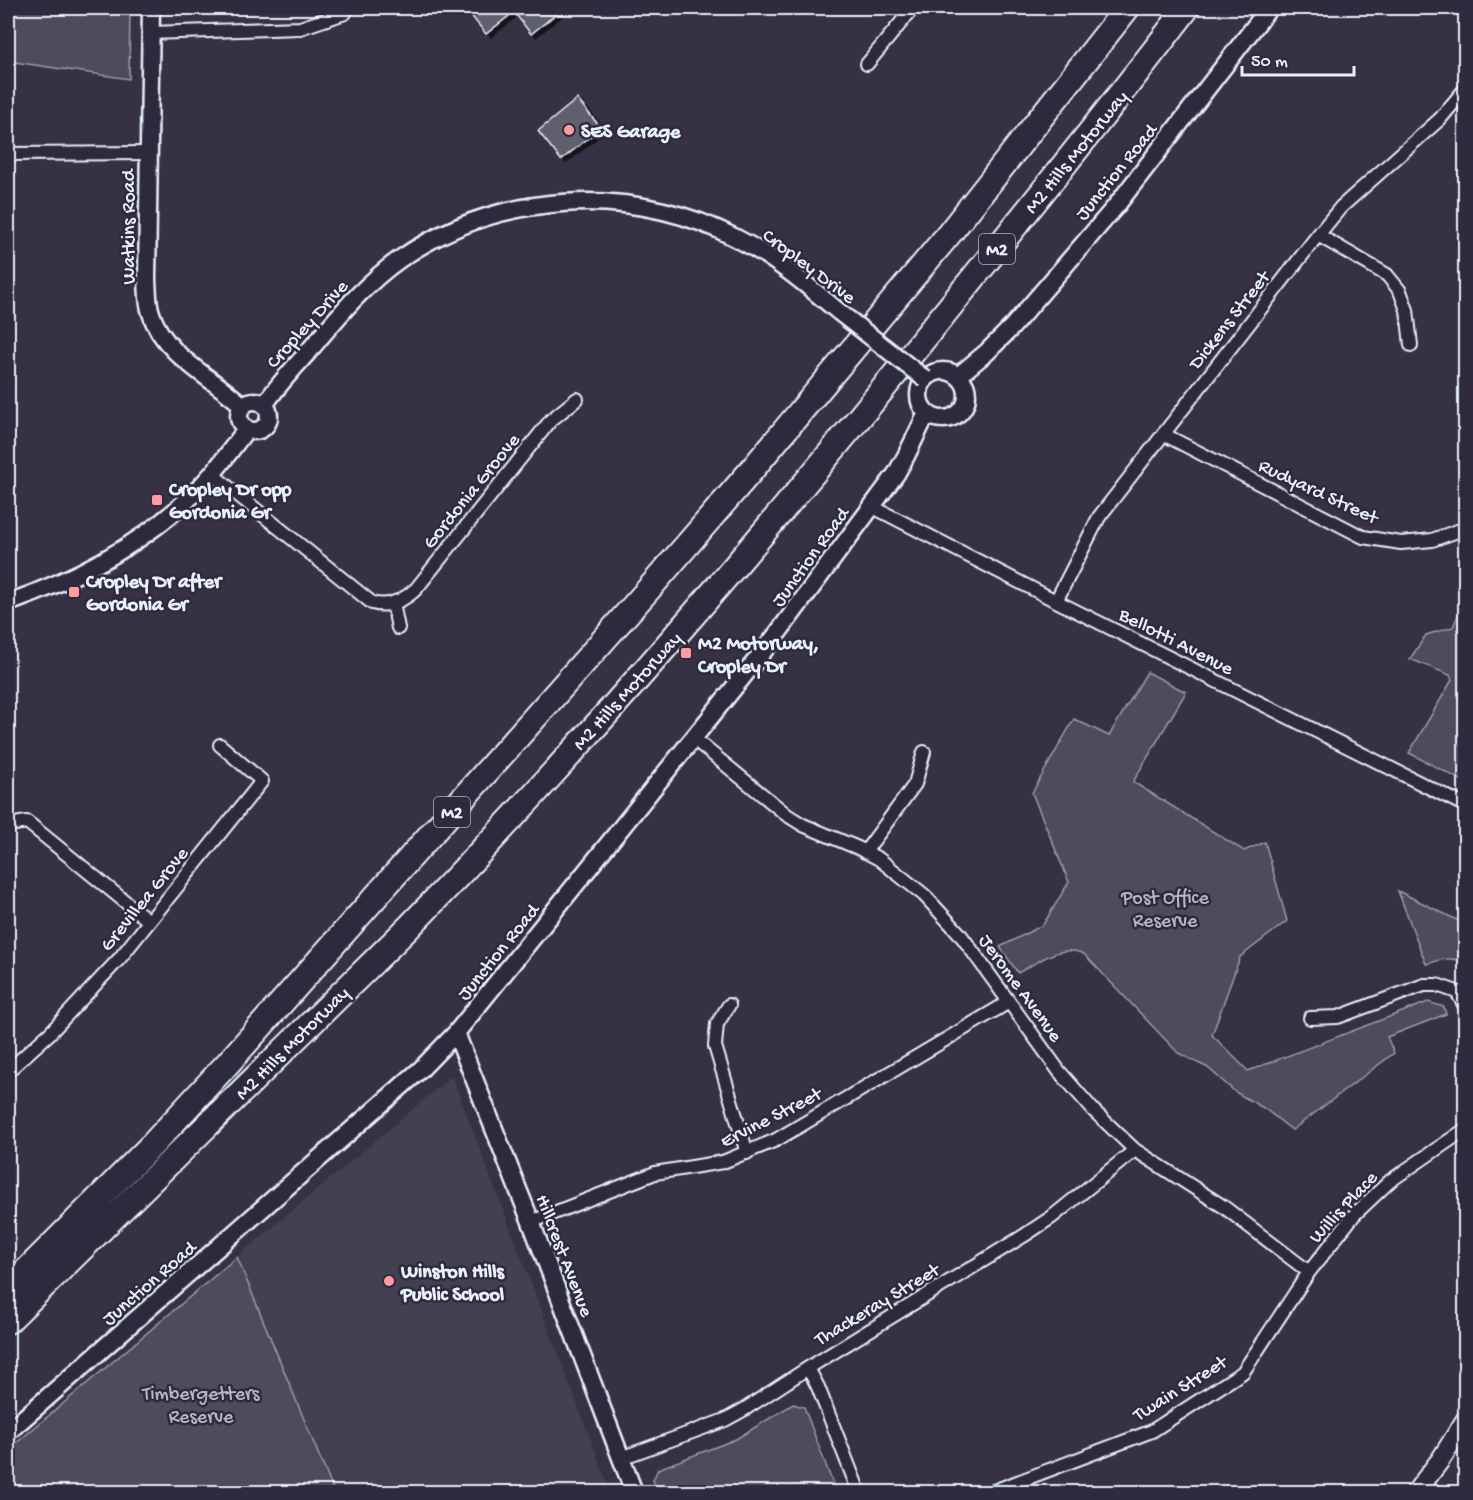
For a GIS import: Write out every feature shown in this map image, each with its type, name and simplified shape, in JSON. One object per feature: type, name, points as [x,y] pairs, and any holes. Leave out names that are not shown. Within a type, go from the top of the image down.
[{"type":"highway","name":"M2 Hills Motorway","points":[[8,1289],[154,1143],[228,1063],[662,573],[949,234],[1127,8]]},
{"type":"highway","name":"M2 Hills Motorway","points":[[8,1321],[408,928],[662,651],[802,487],[1124,91],[1187,8]]},
{"type":"main road","points":[[1420,1491],[1466,1419]]},
{"type":"street","name":"Watkins Road","points":[[151,8],[147,280],[151,312],[158,329],[168,343],[243,406]]},
{"type":"street","points":[[867,64],[913,8]]},
{"type":"street","name":"Junction Road","points":[[958,376],[1006,333],[1116,206],[1269,8]]},
{"type":"street","points":[[150,33],[300,28],[345,13]]},
{"type":"street","name":"Dickens Street","points":[[1056,601],[1099,517],[1318,235],[1341,207],[1440,119],[1466,88]]},
{"type":"street","points":[[8,154],[149,153]]},
{"type":"street","name":"Cropley Drive","points":[[264,404],[353,300],[400,260],[449,231],[478,220],[531,206],[559,202],[610,202],[667,211],[696,220],[739,239],[782,265],[925,379]]},
{"type":"street","points":[[1318,235],[1387,275],[1400,291],[1407,310],[1411,345]]},
{"type":"street","points":[[944,371],[958,376],[963,381],[967,396],[962,410],[949,418],[934,417],[927,413],[920,401],[925,379],[936,372],[944,371]]},
{"type":"street","name":"Gordonia Groove","points":[[393,603],[407,597],[416,589],[551,420],[577,399]]},
{"type":"street","points":[[255,400],[264,404],[269,413],[265,427],[256,432],[246,430],[238,417],[243,406],[255,400]]},
{"type":"street","name":"Junction Road","points":[[8,1432],[412,1078],[456,1033],[694,740],[796,610],[906,456],[927,413]]},
{"type":"street","points":[[8,603],[46,589],[109,558],[167,516],[212,474],[246,430]]},
{"type":"street","name":"Rudyard Street","points":[[1163,434],[1364,537],[1401,543],[1431,540],[1466,528]]},
{"type":"street","points":[[212,474],[372,603],[381,605],[393,603],[398,628]]},
{"type":"street","name":"Bellotti Avenue","points":[[871,506],[1466,807]]},
{"type":"street","name":"Jerome Avenue","points":[[694,740],[787,815],[865,852],[899,873],[936,906],[960,934],[1074,1089],[1135,1150],[1224,1207],[1309,1272]]},
{"type":"street","name":"Grevillea Grove","points":[[8,1071],[50,1033],[120,958],[262,781],[220,745]]},
{"type":"street","points":[[865,852],[915,784],[924,752]]},
{"type":"street","points":[[8,825],[27,822],[149,921]]},
{"type":"street","points":[[1310,1018],[1338,1017],[1430,985],[1457,992],[1466,1008]]},
{"type":"street","name":"Ervine Street","points":[[531,1221],[655,1173],[713,1165],[776,1140],[1009,1002]]},
{"type":"street","points":[[729,1005],[717,1024],[715,1046],[747,1153]]},
{"type":"street","name":"Hillcrest Avenue","points":[[456,1033],[531,1221],[634,1492]]},
{"type":"street","name":"Willis Place","points":[[1309,1272],[1354,1215],[1389,1181],[1466,1129]]},
{"type":"street","name":"Thackeray Street","points":[[621,1458],[725,1420],[745,1409],[1025,1235],[1135,1150]]},
{"type":"street","name":"Twain Street","points":[[991,1492],[1152,1431],[1242,1372],[1309,1272]]},
{"type":"street","points":[[808,1368],[818,1387],[859,1492]]},
{"type":"shaded area","name":"Winston Hills Public School","points":[[452,1076],[611,1492],[334,1492],[237,1257]]},
{"type":"green space","points":[[8,8],[130,8],[129,79],[8,61]]},
{"type":"green space","points":[[1465,599],[1465,782],[1409,753],[1452,680],[1450,675],[1410,659],[1426,635],[1453,627]]},
{"type":"green space","name":"Post Office Reserve","points":[[1147,672],[1186,692],[1133,782],[1244,851],[1265,842],[1287,921],[1240,957],[1212,1035],[1248,1071],[1428,1002],[1444,1007],[1446,1014],[1387,1037],[1394,1053],[1292,1130],[1265,1109],[1235,1092],[1208,1068],[1178,1053],[1084,954],[1075,951],[1058,952],[1018,973],[1000,947],[1043,925],[1069,882],[1032,793],[1074,719],[1109,736]]},
{"type":"green space","points":[[1398,891],[1465,924],[1465,962],[1450,959],[1426,964]]},
{"type":"green space","name":"Timbergetters Reserve","points":[[237,1257],[334,1492],[18,1492],[8,1486],[8,1450]]},
{"type":"green space","points":[[793,1404],[804,1407],[836,1492],[658,1492],[653,1480],[658,1469],[736,1439]]},
{"type":"building","points":[[465,8],[559,8],[561,10],[531,34],[514,12],[486,34]]},
{"type":"building","name":"SES Garage","points":[[577,99],[601,128],[561,160],[538,131]]},
{"type":"place","name":"SES Garage","points":[[569,130]]},
{"type":"place","name":"Cropley Dr opp Gordonia Gr","points":[[157,500]]},
{"type":"place","name":"Cropley Dr after Gordonia Gr","points":[[74,592]]},
{"type":"place","name":"M2 Motorway, Cropley Dr","points":[[686,653]]},
{"type":"place","name":"Winston Hills Public School","points":[[389,1281]]}]
